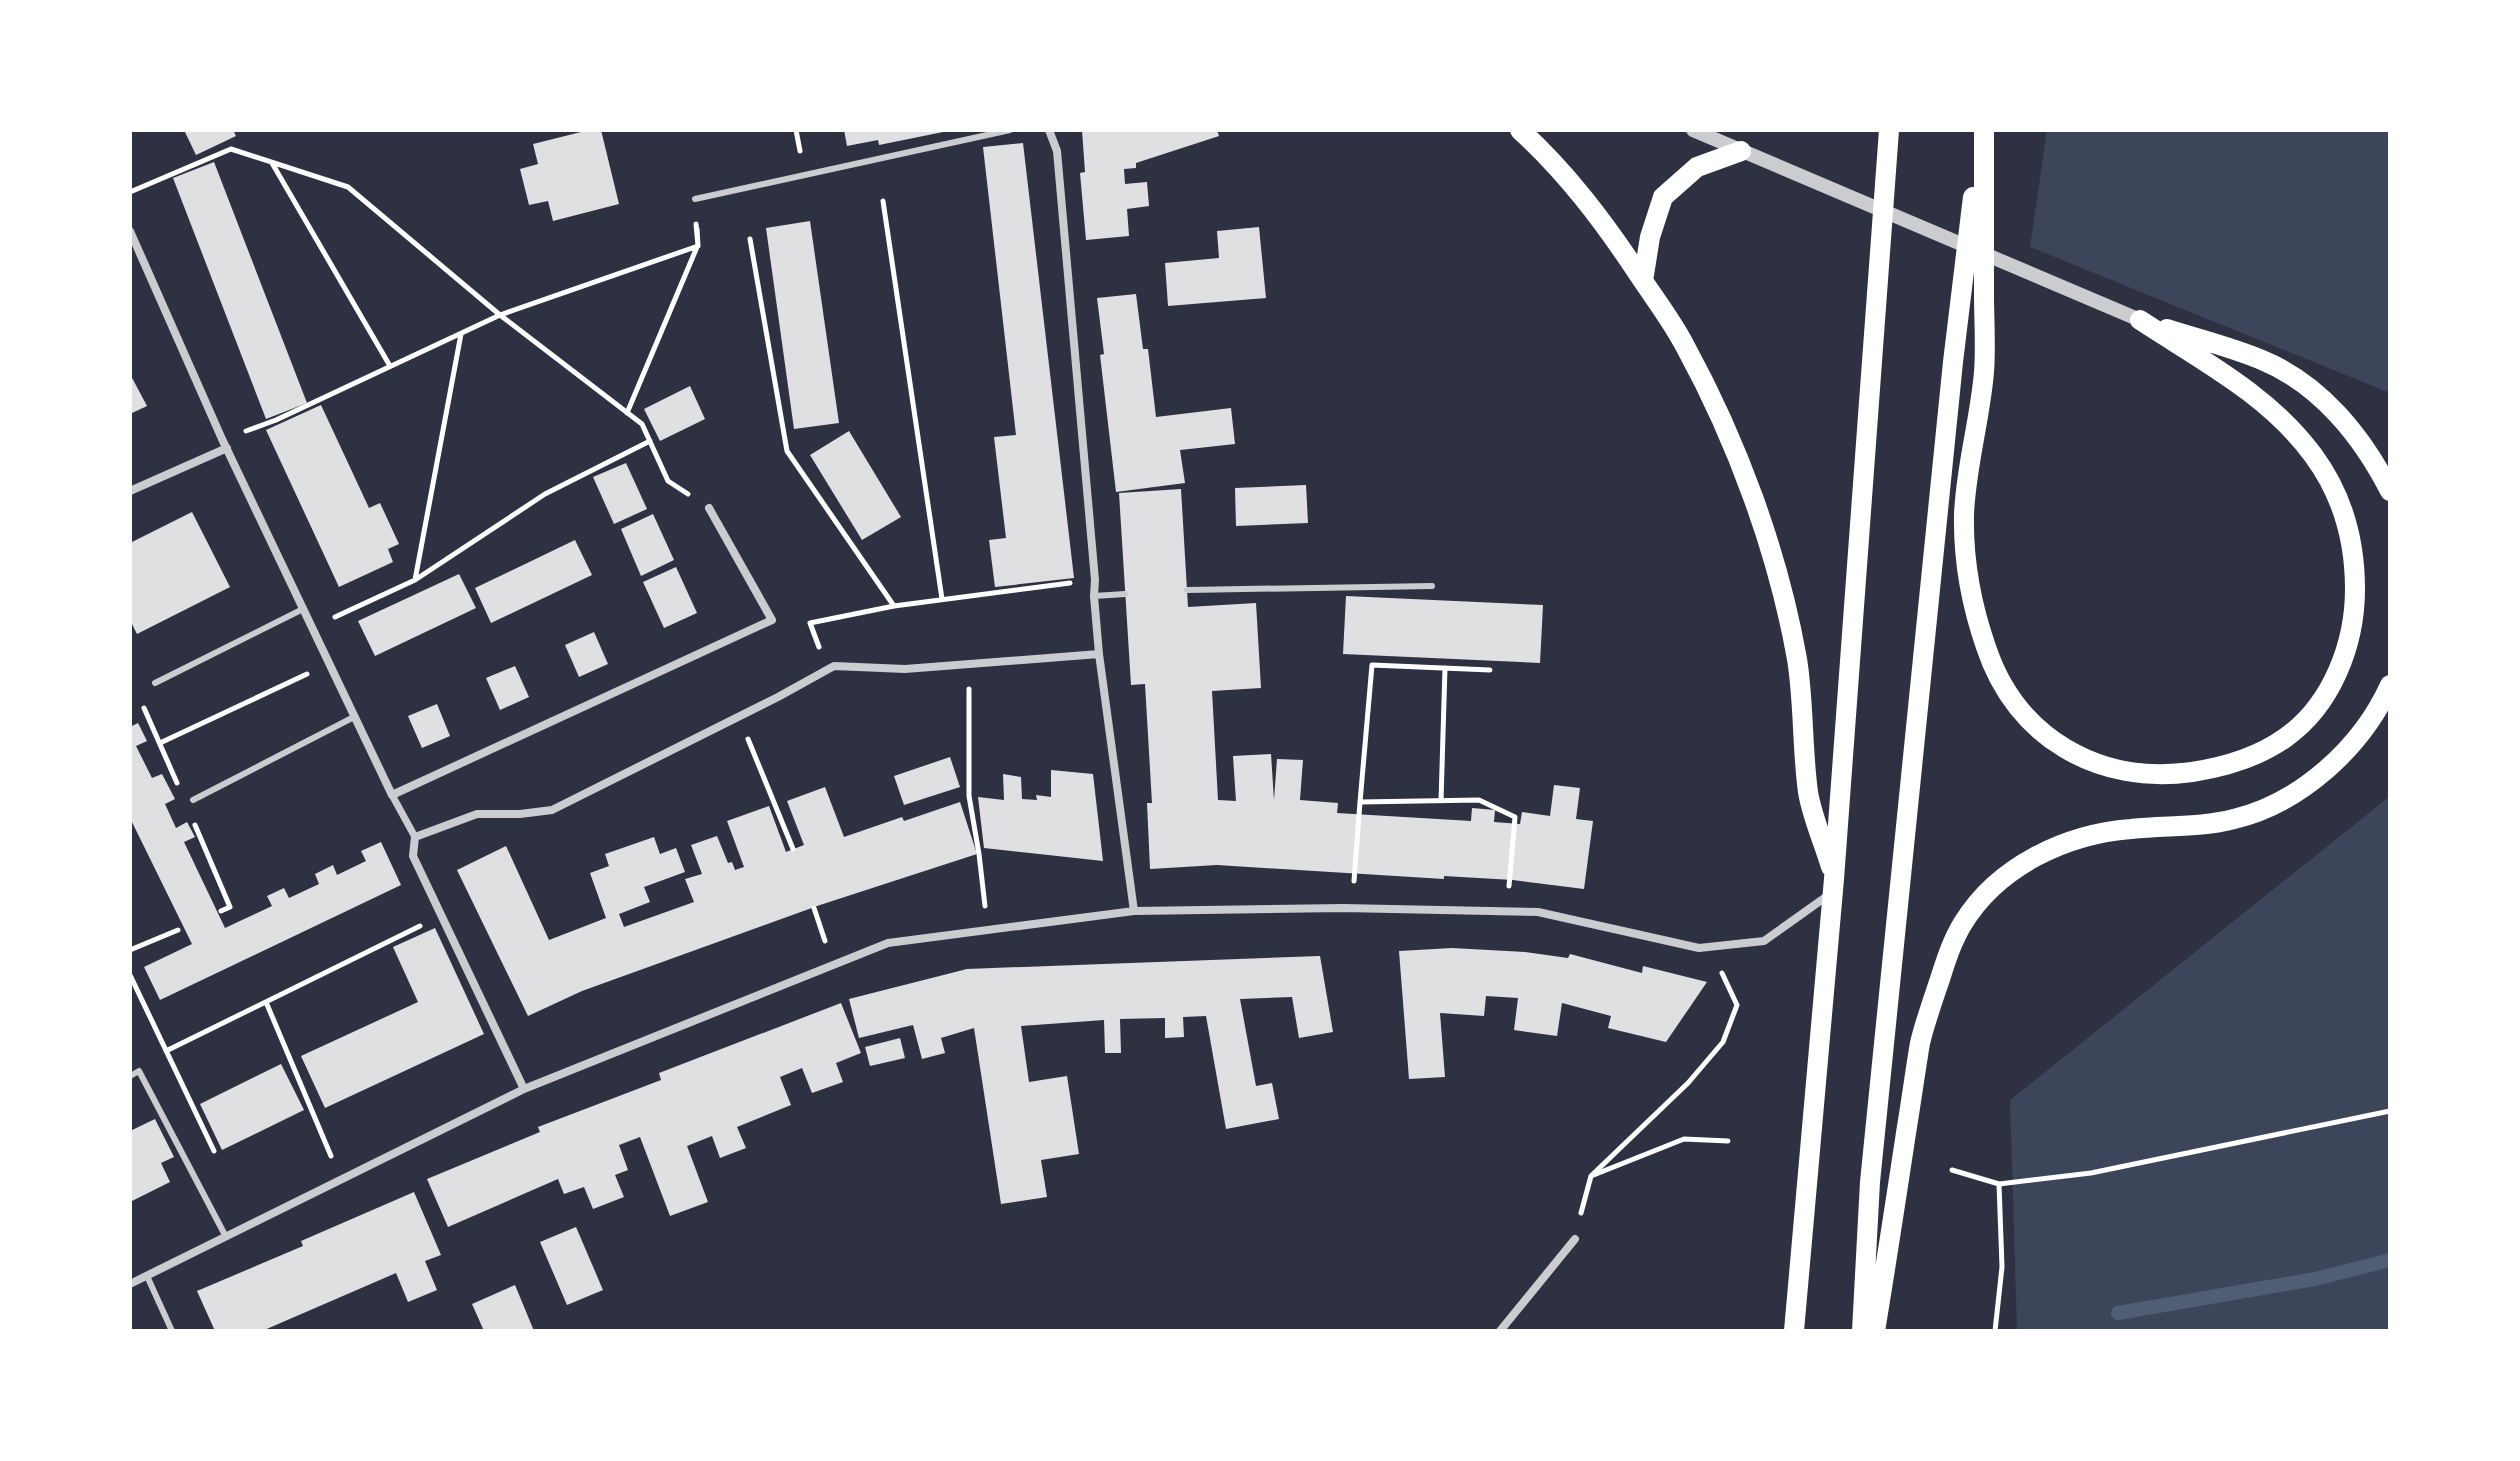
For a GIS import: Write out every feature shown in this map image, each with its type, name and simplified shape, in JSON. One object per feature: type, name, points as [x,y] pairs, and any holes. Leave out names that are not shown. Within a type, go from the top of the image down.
[{"type":"main road","points":[[1520,130],[1572,184],[1606,226],[1677,332],[1709,393],[1762,523],[1775,565],[1797,661],[1809,794],[1834,885]]},
{"type":"main road","points":[[1794,1331],[1834,885],[1889,130]]},
{"type":"main road","points":[[1862,1331],[1870,1182],[1953,362],[1983,130]]},
{"type":"main road","points":[[1983,130],[1984,371],[1964,510],[1964,543],[1973,603],[1987,650],[2009,695],[2033,723],[2067,749],[2104,767],[2148,775],[2170,775],[2233,764],[2288,737],[2312,711],[2338,672],[2354,618],[2355,579],[2351,539],[2345,518],[2312,454],[2278,415],[2255,395],[2140,320]]},
{"type":"main road","points":[[1643,281],[1650,237],[1663,197],[1697,167],[1741,151]]},
{"type":"main road","points":[[2140,320],[2263,360],[2291,376],[2347,423],[2374,460],[2390,491]]},
{"type":"main road","points":[[1875,1331],[1921,1041],[1951,946],[1963,922],[2008,874],[2046,851],[2087,836],[2132,828],[2211,824],[2236,819],[2275,804],[2325,771],[2365,727],[2390,685]]},
{"type":"street","points":[[1049,130],[1057,151],[1099,654],[1134,911]]},
{"type":"street","points":[[1693,130],[2140,320]]},
{"type":"street","points":[[130,231],[224,443],[354,717],[415,837],[413,856],[524,1089]]},
{"type":"street","points":[[130,491],[224,443]]},
{"type":"street","points":[[392,795],[772,620],[709,508]]},
{"type":"street","points":[[415,837],[477,814],[552,810],[834,666],[905,669],[1099,654]]},
{"type":"street","points":[[130,1284],[524,1089],[888,943],[1134,911],[1343,908],[1538,912],[1699,948],[1764,941],[1834,885]]},
{"type":"street","points":[[1500,1331],[1575,1239]]},
{"type":"lane","points":[[695,199],[1010,130]]},
{"type":"lane","points":[[1187,590],[1432,586]]},
{"type":"lane","points":[[1094,596],[1125,594]]},
{"type":"lane","points":[[155,683],[303,609]]},
{"type":"lane","points":[[193,800],[354,717]]},
{"type":"lane","points":[[130,1076],[139,1071],[226,1237]]},
{"type":"lane","points":[[147,1276],[172,1331]]},
{"type":"path","points":[[130,192],[231,149],[348,187],[500,315],[642,424],[668,481],[709,508]]},
{"type":"path","points":[[272,162],[390,366]]},
{"type":"path","points":[[883,201],[942,599]]},
{"type":"path","points":[[750,239],[787,451],[894,606]]},
{"type":"path","points":[[224,443],[500,315],[698,246],[627,413]]},
{"type":"path","points":[[415,580],[461,333]]},
{"type":"path","points":[[312,627],[415,580],[545,494],[650,441]]},
{"type":"path","points":[[828,668],[810,623],[894,606],[1095,580]]},
{"type":"path","points":[[160,743],[329,663]]},
{"type":"path","points":[[969,664],[969,796],[988,931]]},
{"type":"path","points":[[1354,882],[1372,665],[1490,670]]},
{"type":"path","points":[[1441,801],[1445,668]]},
{"type":"path","points":[[739,716],[793,849]]},
{"type":"path","points":[[1360,802],[1479,800],[1515,817],[1509,887]]},
{"type":"path","points":[[166,1051],[442,915]]},
{"type":"path","points":[[130,950],[178,930]]},
{"type":"path","points":[[1575,1239],[1591,1176],[1688,1083],[1723,1042],[1737,1005],[1723,975],[1699,948]]},
{"type":"path","points":[[130,975],[218,1158]]},
{"type":"path","points":[[266,1002],[341,1180]]},
{"type":"path","points":[[1952,1170],[1999,1184],[2091,1173],[2390,1111]]},
{"type":"path","points":[[1591,1176],[1684,1139],[1728,1141]]},
{"type":"path","points":[[1995,1331],[2002,1267],[1999,1184]]},
{"type":"shaded area","points":[[2047,130],[2390,130],[2390,393],[2030,247]]},
{"type":"shaded area","points":[[2390,796],[2390,1331],[2017,1331],[2010,1100]]},
{"type":"building","points":[[184,130],[233,130],[236,136],[196,155]]},
{"type":"building","points":[[589,130],[601,130],[619,204],[553,221],[548,201],[529,205],[520,169],[538,164],[533,144]]},
{"type":"building","points":[[844,130],[948,131],[879,145],[878,140],[847,146]]},
{"type":"building","points":[[1082,130],[1217,130],[1219,136],[1136,163],[1136,168],[1124,169],[1125,184],[1147,182],[1149,206],[1127,209],[1129,236],[1086,240],[1080,173],[1085,172]]},
{"type":"building","points":[[1023,143],[1074,578],[995,587],[989,540],[1006,538],[994,437],[1016,435],[983,147]]},
{"type":"building","points":[[214,162],[307,403],[266,419],[173,178]]},
{"type":"building","points":[[810,221],[839,423],[794,429],[766,228]]},
{"type":"building","points":[[1259,227],[1266,298],[1168,306],[1165,263],[1219,258],[1217,231]]},
{"type":"building","points":[[1136,294],[1143,349],[1148,349],[1156,417],[1231,408],[1235,444],[1180,450],[1185,483],[1116,492],[1100,355],[1104,354],[1097,298]]},
{"type":"building","points":[[130,374],[147,406],[130,414]]},
{"type":"building","points":[[690,386],[705,419],[660,441],[644,409]]},
{"type":"building","points":[[321,405],[369,508],[380,503],[399,544],[388,549],[393,562],[339,587],[266,430]]},
{"type":"building","points":[[849,431],[901,517],[862,540],[810,455]]},
{"type":"building","points":[[626,463],[647,509],[614,524],[593,477]]},
{"type":"building","points":[[1306,485],[1308,523],[1236,526],[1235,488]]},
{"type":"building","points":[[1181,489],[1188,607],[1256,603],[1261,688],[1212,691],[1218,800],[1236,801],[1233,756],[1271,754],[1274,800],[1277,759],[1303,760],[1300,800],[1338,803],[1337,813],[1471,821],[1472,808],[1495,810],[1494,822],[1520,824],[1522,812],[1550,816],[1554,785],[1580,788],[1576,819],[1593,821],[1584,889],[1513,880],[1444,876],[1444,879],[1217,865],[1150,869],[1147,803],[1152,803],[1145,684],[1131,685],[1119,493]]},
{"type":"building","points":[[192,512],[230,587],[137,634],[130,620],[130,543]]},
{"type":"building","points":[[653,514],[674,560],[641,576],[621,529]]},
{"type":"building","points":[[575,540],[592,575],[491,623],[475,588]]},
{"type":"building","points":[[676,567],[697,613],[664,628],[643,582]]},
{"type":"building","points":[[459,574],[476,608],[375,656],[358,621]]},
{"type":"building","points":[[1346,596],[1543,605],[1540,663],[1343,654]]},
{"type":"building","points":[[594,632],[608,664],[579,677],[565,645]]},
{"type":"building","points":[[515,666],[529,697],[500,710],[486,678]]},
{"type":"building","points":[[437,704],[450,736],[422,748],[408,716]]},
{"type":"building","points":[[138,723],[147,741],[136,746],[152,778],[162,774],[175,799],[165,804],[176,828],[187,822],[195,837],[184,842],[225,928],[272,906],[267,896],[284,888],[289,898],[319,884],[315,874],[333,865],[337,875],[366,861],[361,851],[381,842],[401,885],[160,1000],[144,967],[192,944],[130,818],[130,727]]},
{"type":"building","points":[[950,757],[960,787],[904,805],[894,776]]},
{"type":"building","points":[[1051,770],[1093,774],[1103,861],[984,848],[978,797],[1004,800],[1003,774],[1021,777],[1022,799],[1037,800],[1036,795],[1051,797]]},
{"type":"building","points":[[825,787],[844,837],[960,802],[977,854],[820,905],[582,991],[528,1016],[457,870],[506,846],[549,940],[606,918],[590,873],[609,866],[605,854],[654,837],[660,854],[676,848],[685,872],[644,887],[650,902],[619,914],[624,927],[694,902],[685,879],[702,874],[691,845],[717,836],[728,863],[732,862],[735,870],[744,867],[727,821],[769,806],[786,852],[804,845],[787,801]]},
{"type":"building","points":[[435,928],[484,1034],[325,1108],[301,1056],[418,1002],[393,947]]},
{"type":"building","points":[[1452,948],[1568,958],[1570,954],[1642,973],[1643,966],[1707,982],[1666,1042],[1608,1028],[1611,1016],[1562,1003],[1557,1036],[1514,1030],[1518,998],[1486,996],[1484,1016],[1440,1013],[1445,1077],[1409,1079],[1399,951]]},
{"type":"building","points":[[1320,956],[1333,1032],[1299,1038],[1292,997],[1240,999],[1256,1086],[1272,1083],[1279,1119],[1226,1129],[1206,1016],[1183,1017],[1184,1037],[1165,1038],[1165,1018],[1120,1019],[1121,1053],[1105,1053],[1104,1020],[1021,1026],[1029,1082],[1067,1076],[1079,1154],[1041,1160],[1047,1197],[1001,1204],[974,1028],[941,1038],[945,1053],[922,1059],[913,1025],[859,1038],[849,999],[967,969]]},
{"type":"building","points":[[841,1003],[861,1053],[836,1063],[843,1082],[812,1093],[802,1068],[780,1077],[791,1105],[737,1127],[746,1148],[720,1158],[712,1136],[687,1146],[708,1202],[670,1216],[640,1137],[619,1145],[628,1170],[615,1175],[624,1197],[593,1209],[584,1187],[564,1194],[558,1179],[448,1227],[427,1179],[540,1132],[538,1127],[661,1080],[659,1073]]},
{"type":"building","points":[[900,1038],[905,1058],[870,1066],[865,1047]]},
{"type":"building","points":[[281,1064],[304,1110],[222,1150],[200,1104]]},
{"type":"building","points":[[155,1119],[174,1157],[161,1163],[170,1182],[130,1202],[130,1131]]},
{"type":"building","points":[[414,1192],[441,1255],[425,1261],[437,1290],[408,1302],[396,1273],[262,1331],[215,1331],[197,1291],[303,1246],[301,1241]]},
{"type":"building","points":[[576,1227],[603,1290],[567,1305],[540,1242]]},
{"type":"building","points":[[515,1285],[534,1331],[484,1331],[472,1304]]},
{"type":"waterway","points":[[2118,1313],[2315,1279],[2390,1260]]}]
